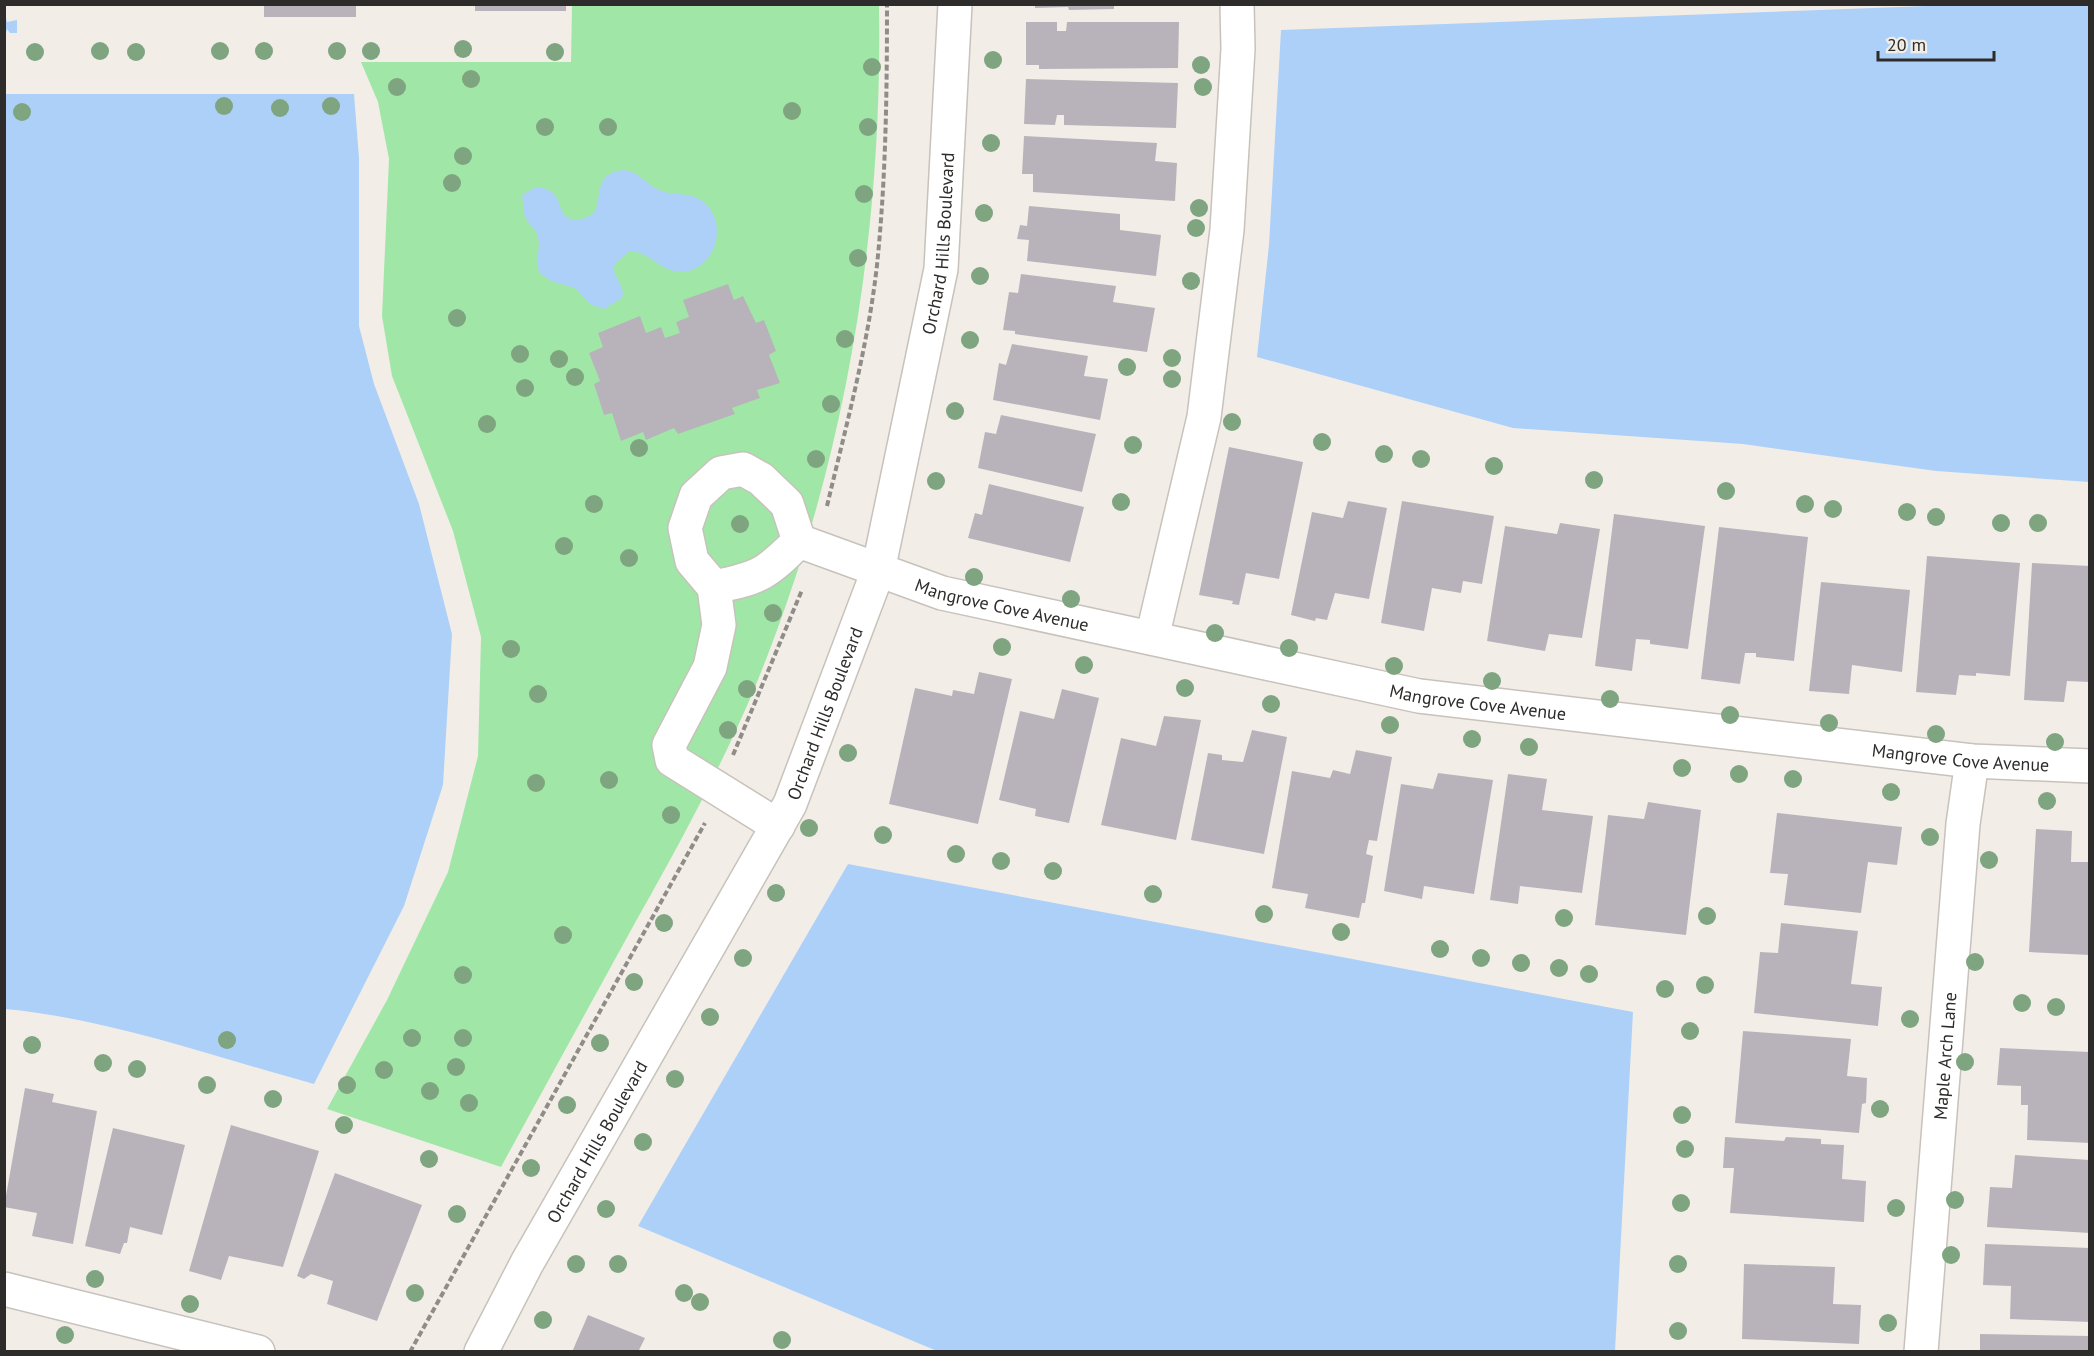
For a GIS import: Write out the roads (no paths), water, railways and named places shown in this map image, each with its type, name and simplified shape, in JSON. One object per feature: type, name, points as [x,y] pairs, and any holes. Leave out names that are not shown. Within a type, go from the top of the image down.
[{"type":"street","name":"Orchard Hills Boulevard","points":[[481,1352],[527,1263],[790,804],[878,571],[941,269],[955,4]]},
{"type":"street","points":[[1152,638],[1204,417],[1227,230],[1238,49],[1237,4]]},
{"type":"street","points":[[714,587],[746,581],[770,571],[799,541],[787,504],[761,479],[743,469],[721,473],[696,496],[685,528],[692,561],[714,587],[719,625],[710,667],[669,745],[672,760],[778,825]]},
{"type":"street","name":"Mangrove Cove Avenue","points":[[799,541],[942,593],[1419,696],[1972,761],[2090,766]]},
{"type":"street","name":"Maple Arch Lane","points":[[1921,1352],[1963,824],[1972,761]]},
{"type":"street","points":[[4,1289],[258,1352]]},
{"type":"water","points":[[1981,4],[2089,5],[2089,482],[1936,471],[1743,444],[1513,428],[1257,357],[1269,245],[1281,30]]},
{"type":"water","points":[[5,14],[7,22],[17,20],[17,33],[10,33],[7,29],[5,38]]},
{"type":"water","points":[[4,94],[354,94],[359,158],[359,326],[374,384],[419,504],[452,634],[443,785],[404,906],[314,1084],[121,1030],[82,1021],[5,1009]]},
{"type":"water","points":[[624,170],[634,173],[659,190],[689,195],[701,200],[713,213],[717,234],[715,245],[703,263],[683,272],[668,269],[643,254],[629,251],[613,269],[623,291],[622,298],[604,309],[590,304],[575,288],[551,281],[540,273],[537,265],[539,243],[537,233],[525,218],[522,195],[536,187],[548,190],[556,196],[565,215],[573,220],[582,219],[595,212],[604,179],[608,175]]},
{"type":"water","points":[[848,864],[1633,1012],[1615,1351],[937,1351],[638,1226]]}]
